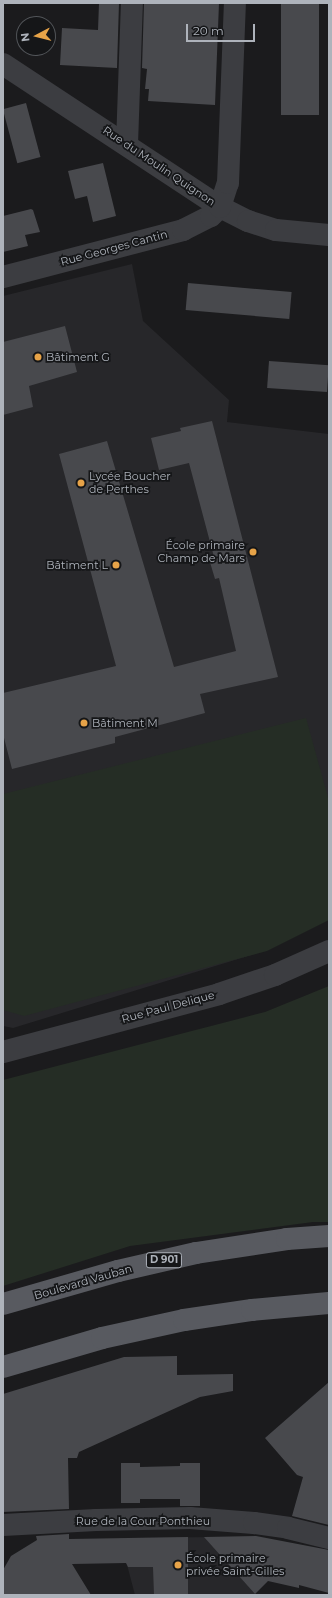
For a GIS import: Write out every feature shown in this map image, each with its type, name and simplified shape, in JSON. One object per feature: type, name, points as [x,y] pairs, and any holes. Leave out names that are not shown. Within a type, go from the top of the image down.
[{"type":"main road","name":"Boulevard Vauban","points":[[3,1304],[118,1271],[196,1253],[287,1239],[329,1236]]},
{"type":"main road","points":[[3,1367],[102,1338],[184,1320],[252,1310],[329,1303]]},
{"type":"street","points":[[127,144],[132,3]]},
{"type":"street","points":[[220,207],[228,182],[235,3]]},
{"type":"street","name":"Rue du Moulin Quignon","points":[[3,64],[127,144],[220,207],[248,221],[276,230],[329,234]]},
{"type":"street","name":"Rue Georges Cantin","points":[[3,277],[183,230],[211,216],[220,207]]},
{"type":"street","name":"Rue Paul Delique","points":[[3,1052],[219,994],[275,975],[329,951]]},
{"type":"street","name":"Rue de la Cour Ponthieu","points":[[3,1525],[96,1520],[190,1518],[254,1523],[288,1528],[329,1538]]},
{"type":"shaded area","name":"Lycée Boucher de Perthes","points":[[132,264],[143,321],[229,400],[227,422],[329,434],[329,915],[261,952],[13,1028],[3,1026],[3,296]]},
{"type":"shaded area","points":[[306,718],[329,801],[329,920],[267,951],[24,1016],[3,1010],[3,794]]},
{"type":"shaded area","points":[[329,986],[329,1222],[313,1222],[130,1246],[3,1286],[3,1080],[265,1012]]},
{"type":"shaded area","name":"École primaire privée Saint-Gilles","points":[[218,1537],[219,1553],[256,1595],[135,1595],[120,1538]]},
{"type":"building","points":[[99,3],[119,3],[117,68],[60,65],[62,28],[98,30]]},
{"type":"building","points":[[144,3],[219,3],[215,105],[148,101],[149,89],[145,89],[147,69],[142,68]]},
{"type":"building","points":[[281,3],[319,3],[319,115],[281,115]]},
{"type":"building","points":[[26,103],[40,157],[17,163],[3,109]]},
{"type":"building","points":[[103,163],[116,216],[93,222],[87,196],[75,199],[68,171]]},
{"type":"building","points":[[31,209],[33,210],[40,232],[25,235],[28,246],[3,252],[3,216]]},
{"type":"building","points":[[188,283],[292,292],[289,319],[186,310]]},
{"type":"building","name":"Bâtiment G","points":[[65,326],[77,372],[29,386],[33,407],[3,415],[3,342]]},
{"type":"building","points":[[269,361],[329,365],[327,392],[267,388]]},
{"type":"building","points":[[212,421],[278,677],[200,694],[205,713],[115,737],[115,743],[12,769],[3,734],[3,693],[116,666],[59,454],[107,441],[174,667],[236,651],[219,578],[215,579],[209,559],[214,557],[189,463],[159,470],[151,438],[181,431],[180,428]]},
{"type":"building","points":[[177,1356],[177,1375],[233,1374],[233,1391],[200,1397],[79,1452],[77,1458],[68,1458],[69,1509],[3,1512],[3,1394],[124,1357]]},
{"type":"building","points":[[329,1382],[329,1525],[292,1516],[303,1477],[297,1475],[265,1438]]},
{"type":"building","points":[[121,1463],[140,1463],[140,1467],[180,1466],[180,1463],[200,1463],[200,1506],[180,1506],[180,1499],[140,1499],[140,1503],[121,1503]]},
{"type":"building","points":[[69,1534],[69,1539],[188,1537],[188,1595],[154,1595],[153,1567],[128,1567],[126,1563],[72,1564],[91,1595],[3,1595],[3,1570],[11,1556],[37,1540],[36,1536]]},
{"type":"building","points":[[256,1536],[329,1550],[329,1593],[299,1585],[299,1588],[268,1581],[255,1594],[204,1537]]},
{"type":"place","name":"Bâtiment G","points":[[38,357]]},
{"type":"place","name":"Lycée Boucher de Perthes","points":[[81,483]]},
{"type":"place","name":"École primaire Champ de Mars","points":[[253,552]]},
{"type":"place","name":"Bâtiment L","points":[[116,565]]},
{"type":"place","name":"Bâtiment M","points":[[84,723]]},
{"type":"place","name":"École primaire privée Saint-Gilles","points":[[178,1565]]}]
